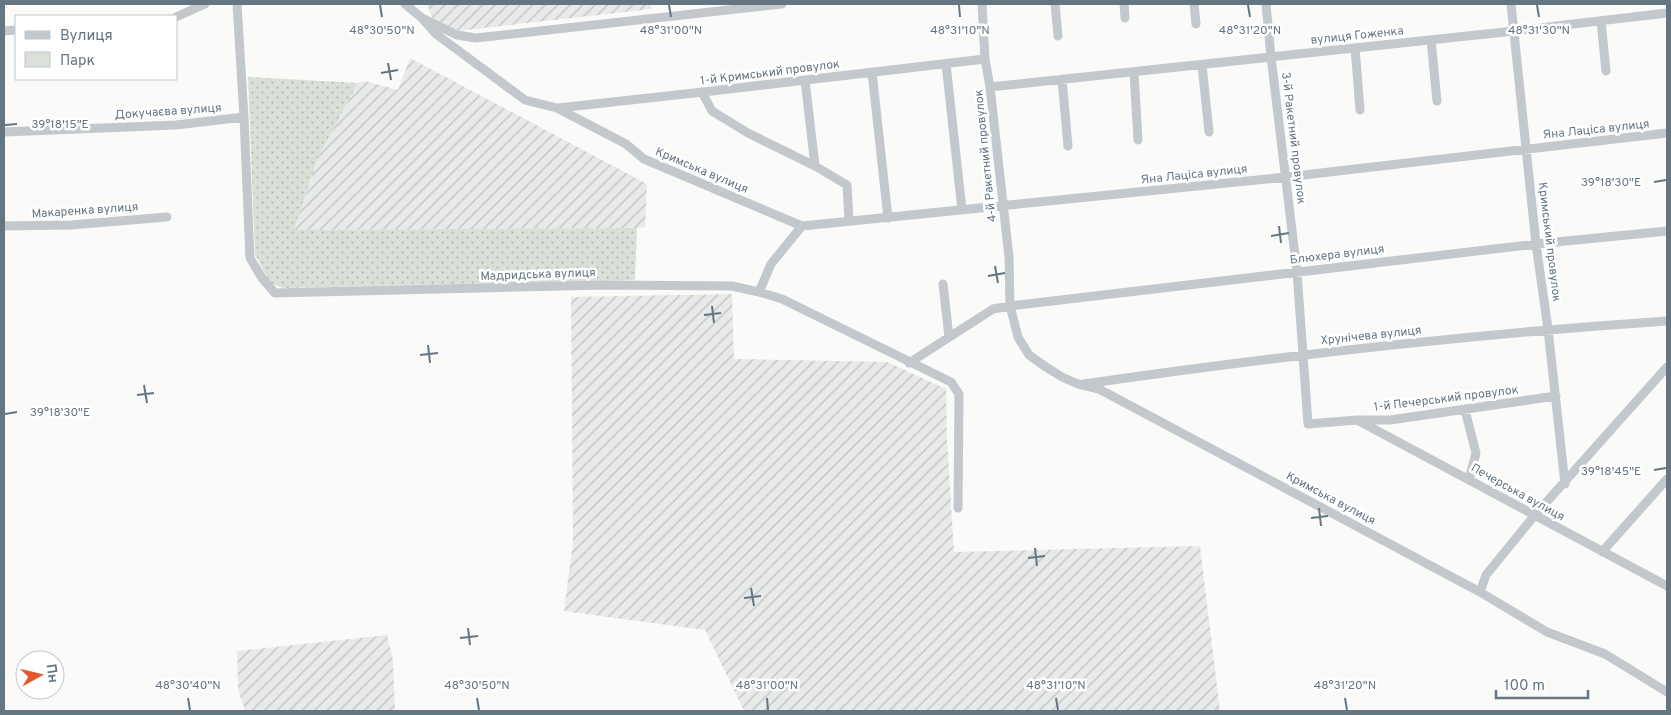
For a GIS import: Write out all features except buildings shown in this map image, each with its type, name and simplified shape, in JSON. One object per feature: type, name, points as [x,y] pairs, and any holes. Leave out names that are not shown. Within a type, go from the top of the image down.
[{"type":"street","points":[[179,16],[182,4]]},
{"type":"street","points":[[179,16],[205,4]]},
{"type":"street","name":"Мадридська вулиця","points":[[237,4],[250,258],[262,278],[275,293],[606,285],[732,286],[782,299],[951,382],[959,394],[958,508]]},
{"type":"street","points":[[405,4],[422,18],[457,35],[476,38],[782,4]]},
{"type":"street","name":"4-й Ракетний провулок","points":[[982,4],[985,58],[1009,257],[1010,306]]},
{"type":"street","points":[[1055,4],[1058,36]]},
{"type":"street","points":[[1124,4],[1125,18]]},
{"type":"street","points":[[1194,4],[1196,24]]},
{"type":"street","name":"3-й Ракетний провулок","points":[[1266,4],[1297,272],[1308,424]]},
{"type":"street","name":"Кримський провулок","points":[[1511,4],[1536,244],[1548,329],[1565,484]]},
{"type":"street","name":"вулиця Гоженка","points":[[990,87],[1514,32],[1667,13]]},
{"type":"street","name":"Кримська вулиця","points":[[422,18],[436,34],[525,100],[557,108],[626,144],[644,159],[802,226]]},
{"type":"street","points":[[1601,21],[1606,71]]},
{"type":"street","points":[[1432,40],[1437,101]]},
{"type":"street","points":[[1355,48],[1360,110]]},
{"type":"street","name":"1-й Кримський провулок","points":[[557,108],[985,58]]},
{"type":"street","points":[[946,64],[962,210]]},
{"type":"street","points":[[1202,64],[1209,132]]},
{"type":"street","points":[[872,72],[888,218]]},
{"type":"street","points":[[1134,72],[1138,140]]},
{"type":"street","points":[[1062,79],[1068,146]]},
{"type":"street","points":[[805,80],[815,166]]},
{"type":"street","points":[[702,92],[712,111],[748,133],[815,166],[847,185],[849,221]]},
{"type":"street","name":"Докучаєва вулиця","points":[[4,132],[176,125],[244,117]]},
{"type":"street","name":"Яна Лаціса вулиця","points":[[802,226],[1286,177],[1667,134]]},
{"type":"street","name":"Макаренка вулиця","points":[[4,226],[70,224],[168,217]]},
{"type":"street","points":[[759,292],[771,264],[802,226]]},
{"type":"street","name":"Блюхера вулиця","points":[[909,363],[992,309],[1536,244],[1667,231]]},
{"type":"street","points":[[943,284],[949,337]]},
{"type":"street","name":"Кримська вулиця","points":[[1010,306],[1018,337],[1029,355],[1062,377],[1078,384],[1099,389],[1480,592],[1547,632],[1605,654],[1667,692]]},
{"type":"street","name":"Хрунічева вулиця","points":[[1078,384],[1304,354],[1548,329],[1667,321]]},
{"type":"street","points":[[1480,592],[1486,575],[1534,516],[1565,484],[1667,367]]},
{"type":"street","name":"1-й Печерський провулок","points":[[1308,424],[1357,420],[1390,420],[1556,396]]},
{"type":"street","points":[[1465,410],[1476,453],[1469,480]]},
{"type":"street","name":"Печерська вулиця","points":[[1357,420],[1602,552],[1666,583]]},
{"type":"street","points":[[1602,552],[1667,479]]},
{"type":"shaded area","points":[[427,4],[651,4],[651,9],[458,31],[432,18]]},
{"type":"shaded area","points":[[410,58],[647,184],[645,227],[294,230],[318,157],[358,83],[365,81],[398,90]]},
{"type":"shaded area","points":[[732,294],[734,359],[887,362],[946,389],[947,440],[954,552],[1200,546],[1220,711],[744,711],[705,630],[564,611],[573,542],[571,297]]},
{"type":"shaded area","points":[[387,635],[393,660],[395,711],[245,711],[238,689],[237,651]]},
{"type":"green space","points":[[248,77],[358,83],[318,157],[294,230],[637,228],[635,280],[283,288],[270,283],[255,254]]}]
